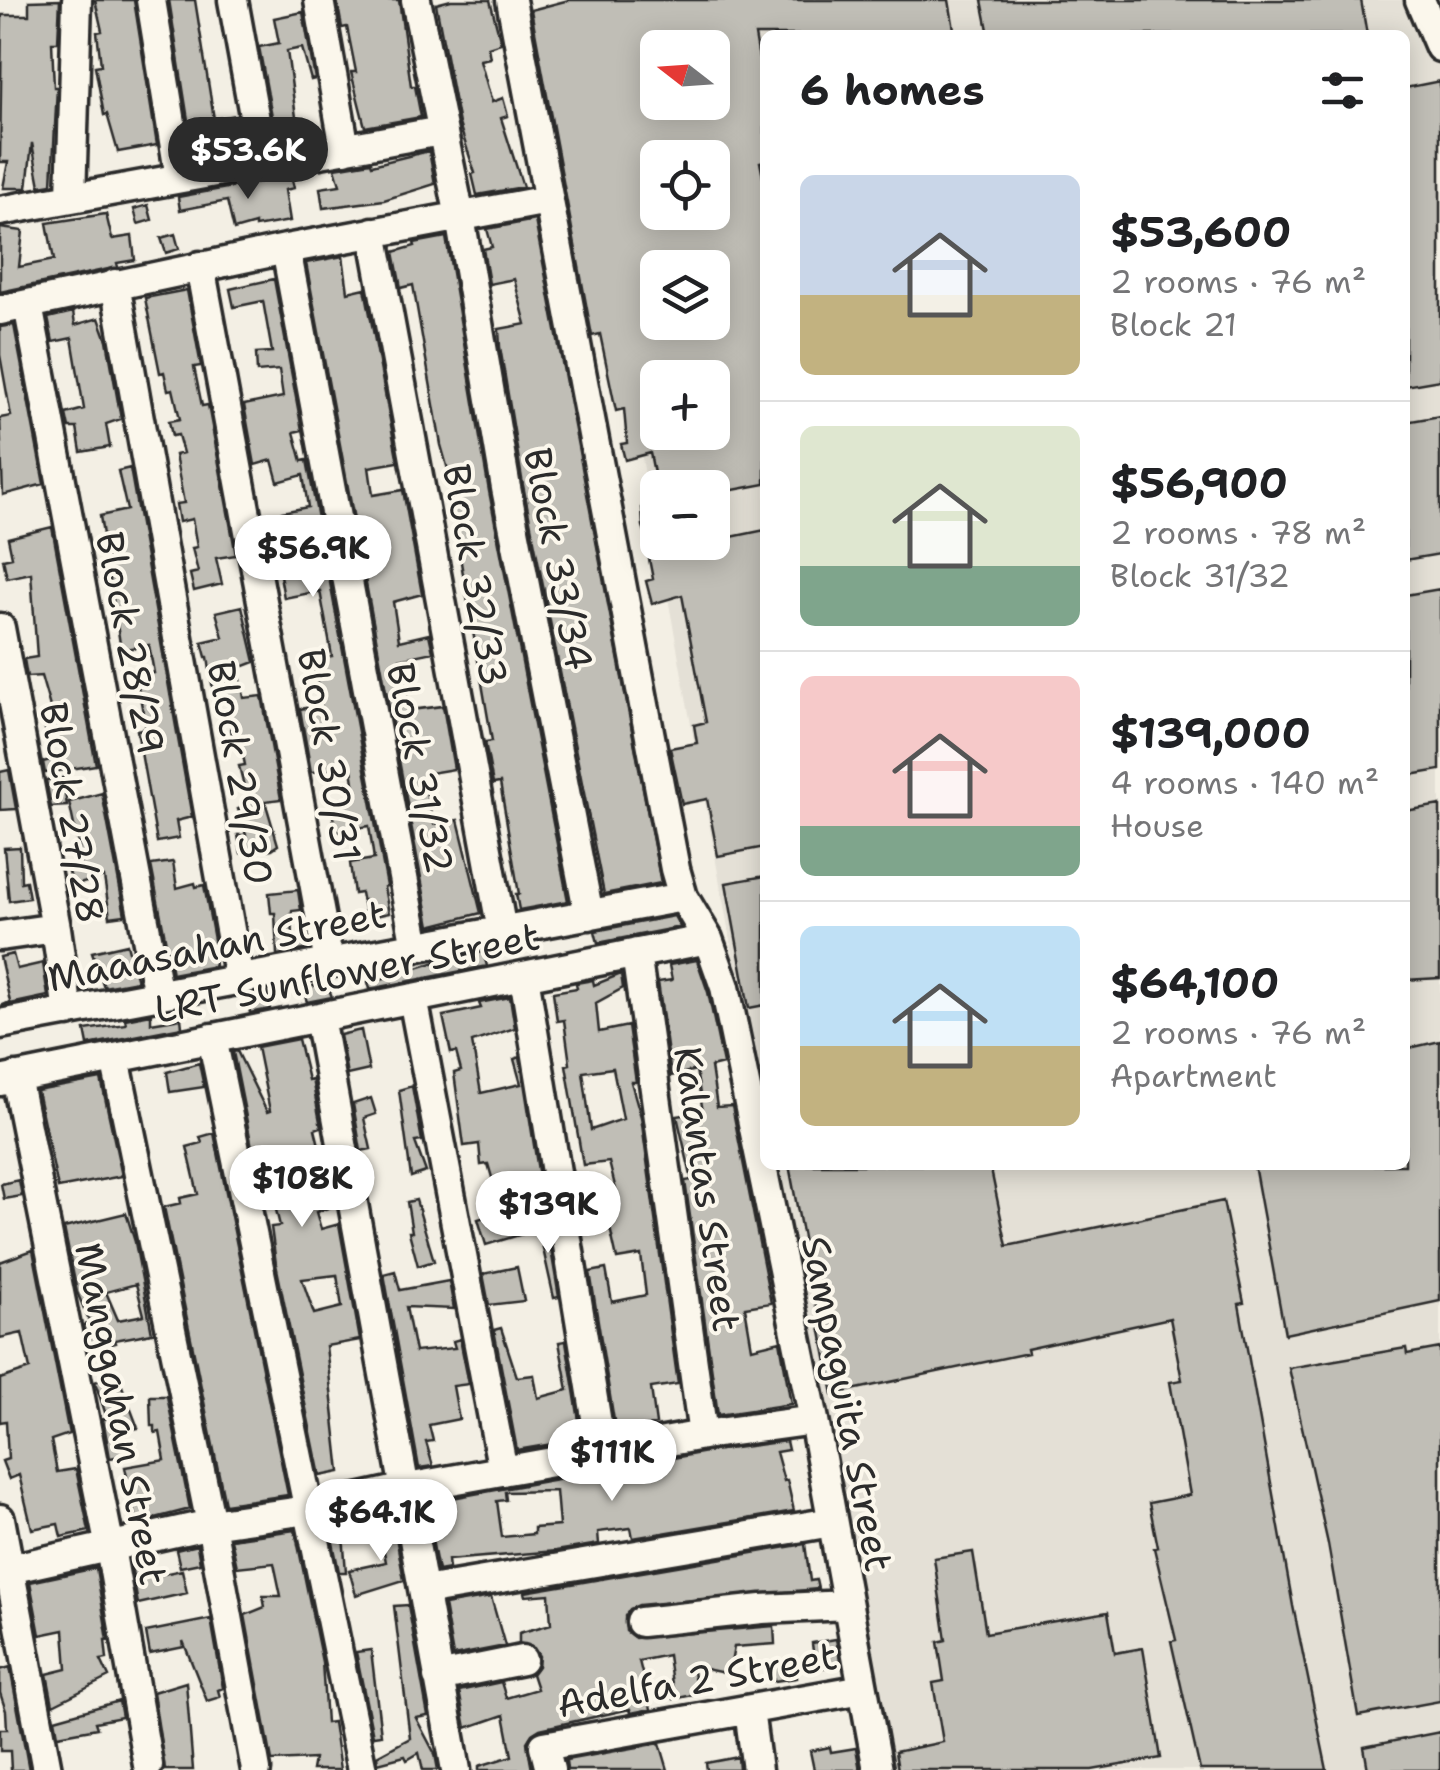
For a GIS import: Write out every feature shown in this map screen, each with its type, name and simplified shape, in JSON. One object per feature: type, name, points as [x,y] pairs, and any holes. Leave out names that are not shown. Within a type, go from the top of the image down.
[{"type":"street","points":[[71,198],[77,0]]},
{"type":"street","points":[[151,0],[180,178]]},
{"type":"street","points":[[233,0],[263,164]]},
{"type":"street","points":[[319,0],[344,149]]},
{"type":"street","points":[[416,0],[460,217]]},
{"type":"street","name":"Sampaguita Street","points":[[510,0],[675,869],[684,897],[708,939],[728,1005],[760,1159]]},
{"type":"street","points":[[1420,0],[1440,47]]},
{"type":"street","points":[[0,211],[441,131]]},
{"type":"street","points":[[14,307],[200,266],[548,200]]},
{"type":"street","name":"Block 33/34","points":[[460,217],[506,488],[589,915]]},
{"type":"street","name":"Block 32/33","points":[[372,232],[502,931]]},
{"type":"street","name":"Block 31/32","points":[[286,249],[416,947]]},
{"type":"street","name":"Block 30/31","points":[[200,266],[328,963]]},
{"type":"street","name":"Block 29/30","points":[[115,284],[239,980]]},
{"type":"street","name":"Block 28/29","points":[[14,307],[158,995]]},
{"type":"street","name":"Block 27/28","points":[[0,628],[68,1012]]},
{"type":"street","name":"Maaasahan Street","points":[[0,1024],[684,897]]},
{"type":"street","points":[[0,936],[56,928]]},
{"type":"street","name":"LRT Sunflower Street","points":[[8,1079],[708,939]]},
{"type":"street","name":"Kalantas Street","points":[[636,953],[703,1435]]},
{"type":"street","points":[[524,976],[602,1454]]},
{"type":"street","points":[[414,998],[503,1472]]},
{"type":"street","points":[[319,1017],[456,1770]]},
{"type":"street","points":[[212,1038],[362,1770]]},
{"type":"street","points":[[115,1058],[211,1524],[256,1770]]},
{"type":"street","name":"Manggahan Street","points":[[8,1079],[110,1548],[148,1766]]},
{"type":"street","name":"Sampaguita Street","points":[[762,1170],[814,1420],[878,1770]]},
{"type":"street","points":[[5,1570],[211,1524],[308,1510],[407,1488],[703,1435],[814,1420]]},
{"type":"street","points":[[0,1519],[5,1570],[47,1770]]},
{"type":"street","points":[[424,1591],[832,1522]]},
{"type":"street","points":[[641,1622],[762,1608],[846,1605]]},
{"type":"street","points":[[438,1677],[522,1660]]},
{"type":"street","name":"Adelfa 2 Street","points":[[547,1758],[749,1710],[863,1689]]},
{"type":"street","points":[[749,1710],[757,1770]]},
{"type":"shaded area","points":[[556,0],[1440,0],[1440,1770],[890,1770],[772,1170],[1410,1170],[1410,30],[760,30],[760,1104],[661,560],[730,560],[730,470],[644,470],[640,450],[730,450],[730,360],[640,360],[640,447]]},
{"type":"building","points":[[60,0],[58,42],[52,42],[57,87],[52,184],[40,186],[32,143],[27,188],[3,188],[8,162],[0,162],[2,15],[29,15],[29,1]]},
{"type":"building","points":[[95,0],[134,0],[157,145],[118,152],[107,114],[104,115],[95,66],[101,65],[97,32],[102,31]]},
{"type":"building","points":[[169,0],[195,0],[214,119],[236,115],[242,149],[194,158]]},
{"type":"building","points":[[337,0],[399,0],[411,86],[415,86],[421,117],[365,127],[351,72],[356,72],[347,27],[342,28]]},
{"type":"building","points":[[490,0],[501,43],[488,47],[490,58],[480,60],[492,102],[503,98],[508,116],[501,118],[523,187],[477,195],[436,4]]},
{"type":"building","points":[[569,0],[949,0],[954,30],[760,30],[760,35],[755,35],[760,64],[760,485],[730,491],[730,470],[653,470],[650,453],[625,460],[621,444],[627,443],[624,409],[616,411],[600,334],[592,336],[531,10]]},
{"type":"building","points":[[982,0],[1361,0],[1366,30],[988,30]]},
{"type":"building","points":[[303,12],[315,79],[311,80],[302,48],[287,51],[299,139],[277,143],[259,47],[279,43],[274,18]]},
{"type":"building","points":[[1440,81],[1440,380],[1410,385],[1410,87]]},
{"type":"building","points":[[429,151],[435,184],[384,200],[323,208],[320,188],[340,185],[335,168],[371,162],[372,165]]},
{"type":"building","points":[[291,176],[294,188],[285,190],[290,221],[234,230],[227,201],[180,210],[178,197]]},
{"type":"building","points":[[148,205],[152,220],[138,224],[134,209]]},
{"type":"building","points":[[106,214],[112,239],[132,236],[135,260],[0,292],[0,228],[23,231],[19,267],[54,260],[47,223]]},
{"type":"building","points":[[535,220],[661,883],[604,894],[523,485],[500,347],[499,329],[526,324],[514,279],[489,284],[483,249],[492,247],[487,229]]},
{"type":"building","points":[[175,234],[179,249],[166,253],[161,238]]},
{"type":"building","points":[[446,237],[489,491],[568,901],[519,910],[500,783],[493,784],[485,742],[492,741],[450,499],[456,498],[441,445],[413,285],[401,288],[394,252],[415,246],[414,243]]},
{"type":"building","points":[[343,256],[348,292],[365,288],[398,462],[369,467],[373,495],[403,490],[422,594],[393,602],[399,641],[429,634],[433,652],[400,659],[405,687],[410,710],[443,706],[454,769],[424,774],[428,802],[434,824],[458,820],[481,913],[430,926],[306,263]]},
{"type":"building","points":[[274,279],[302,430],[294,432],[302,461],[307,460],[387,886],[384,887],[389,913],[366,918],[361,893],[354,894],[350,863],[374,859],[369,826],[336,832],[330,800],[356,796],[352,769],[311,772],[300,709],[321,705],[313,660],[332,656],[320,591],[284,598],[277,558],[292,555],[282,512],[308,507],[303,475],[278,482],[272,460],[255,465],[244,405],[283,397],[279,370],[257,372],[256,353],[272,352],[263,301],[234,307],[230,289]]},
{"type":"building","points":[[187,290],[201,366],[194,367],[202,406],[208,405],[236,555],[216,558],[222,584],[194,591],[190,574],[198,572],[192,548],[197,547],[192,519],[179,522],[176,504],[184,503],[175,455],[183,453],[178,435],[172,436],[169,421],[180,419],[173,389],[168,390],[164,372],[160,373],[145,298]]},
{"type":"building","points":[[73,312],[75,325],[99,318],[107,340],[121,419],[106,424],[110,447],[81,452],[77,428],[69,428],[66,414],[84,409],[72,338],[53,342],[48,318]]},
{"type":"building","points":[[14,325],[44,484],[3,495],[0,418],[11,416],[0,355],[0,327]]},
{"type":"building","points":[[1440,416],[1440,554],[1410,559],[1410,421]]},
{"type":"building","points":[[130,468],[192,817],[176,821],[179,838],[157,842],[137,730],[146,728],[136,676],[154,673],[149,645],[121,650],[100,516],[127,510],[118,471]]},
{"type":"building","points":[[52,527],[96,765],[45,773],[43,762],[65,756],[57,729],[46,732],[41,717],[52,714],[41,676],[27,677],[24,659],[37,657],[31,573],[7,578],[3,559],[12,557],[8,538]]},
{"type":"building","points":[[760,531],[760,848],[718,856],[707,799],[682,804],[670,748],[697,743],[694,725],[706,722],[682,595],[652,604],[646,581],[653,579],[649,560],[730,560],[730,537]]},
{"type":"building","points":[[1440,589],[1440,770],[1410,775],[1410,594]]},
{"type":"building","points":[[242,606],[255,662],[239,668],[244,698],[262,696],[281,799],[265,801],[278,845],[241,853],[238,835],[246,835],[238,809],[249,806],[239,766],[245,765],[239,736],[232,737],[228,695],[214,697],[202,642],[223,637],[216,612]]},
{"type":"building","points":[[9,770],[16,809],[0,810],[0,772]]},
{"type":"building","points":[[63,778],[67,806],[51,807],[46,780]]},
{"type":"building","points":[[102,793],[125,915],[110,917],[104,877],[72,886],[67,868],[82,863],[69,802]]},
{"type":"building","points":[[1440,805],[1440,978],[1410,980],[1410,810]]},
{"type":"building","points":[[20,847],[21,882],[26,881],[29,898],[9,901],[4,848]]},
{"type":"building","points":[[173,862],[177,888],[204,885],[217,956],[215,966],[172,974],[151,865]]},
{"type":"building","points":[[760,877],[760,1006],[749,1008],[726,883]]},
{"type":"building","points":[[298,890],[301,910],[292,911],[293,940],[307,939],[309,949],[277,955],[275,913],[271,913],[269,893]]},
{"type":"building","points":[[674,916],[680,927],[598,943],[595,931]]},
{"type":"building","points":[[127,944],[137,981],[104,987],[92,952]]},
{"type":"building","points":[[483,952],[487,966],[370,989],[368,982],[388,977],[386,970],[403,967],[404,972]]},
{"type":"building","points":[[13,954],[17,969],[43,963],[48,996],[1,1006],[10,1002],[0,957]]},
{"type":"building","points":[[697,960],[723,1064],[711,1067],[717,1107],[732,1106],[771,1303],[745,1307],[752,1348],[780,1341],[791,1404],[718,1415],[685,1181],[692,1180],[677,1116],[703,1112],[696,1070],[671,1076],[658,982],[672,980],[669,965]]},
{"type":"building","points":[[621,974],[623,988],[596,1003],[599,1032],[628,1026],[636,1082],[631,1082],[641,1117],[678,1384],[651,1388],[656,1424],[616,1433],[590,1272],[606,1269],[612,1302],[646,1295],[641,1255],[617,1259],[604,1201],[618,1198],[609,1162],[583,1165],[566,1065],[570,1064],[564,1020],[557,1021],[553,992],[577,988],[576,983],[593,980],[594,985]],"holes":[[[613,1068],[623,1119],[591,1130],[583,1072]]]},
{"type":"building","points":[[326,981],[332,997],[307,1002],[303,990]]},
{"type":"building","points":[[267,992],[270,1009],[250,1013],[247,996]]},
{"type":"building","points":[[510,997],[515,1028],[472,1042],[481,1093],[521,1084],[514,1059],[520,1057],[540,1183],[523,1186],[536,1230],[486,1245],[478,1219],[502,1212],[488,1164],[481,1165],[479,1144],[464,1146],[454,1073],[461,1071],[456,1052],[451,1053],[443,1016]]},
{"type":"building","points":[[151,1014],[151,1023],[181,1018],[182,1027],[88,1045],[85,1030],[126,1024],[125,1019]]},
{"type":"building","points":[[361,1030],[369,1070],[347,1075],[340,1035]]},
{"type":"building","points":[[298,1039],[308,1080],[312,1079],[321,1127],[315,1129],[334,1206],[316,1212],[321,1229],[339,1224],[360,1340],[326,1346],[340,1472],[320,1476],[276,1264],[271,1227],[280,1226],[266,1170],[257,1172],[233,1052],[237,1051],[267,1112],[270,1111],[257,1047]],"holes":[[[337,1275],[342,1307],[314,1314],[302,1279]]]},
{"type":"building","points":[[1440,1041],[1440,1301],[1285,1334],[1255,1170],[1410,1170],[1410,1048]]},
{"type":"building","points":[[199,1063],[204,1087],[170,1092],[167,1072]]},
{"type":"building","points":[[101,1079],[122,1176],[58,1188],[37,1091]]},
{"type":"building","points":[[412,1086],[422,1141],[415,1142],[426,1172],[411,1177],[399,1090]]},
{"type":"building","points":[[371,1098],[376,1114],[364,1118],[371,1149],[361,1151],[353,1104]]},
{"type":"building","points":[[214,1133],[288,1495],[225,1504],[164,1207],[198,1194],[187,1147],[202,1143],[200,1137]]},
{"type":"building","points":[[790,1170],[991,1170],[1007,1246],[1223,1201],[1244,1303],[1239,1304],[1293,1606],[1327,1770],[1200,1770],[1171,1641],[1176,1640],[1154,1548],[1158,1547],[1149,1503],[1190,1495],[1170,1382],[1182,1380],[1170,1318],[833,1394]]},
{"type":"building","points":[[19,1180],[22,1196],[4,1199],[1,1184]]},
{"type":"building","points":[[416,1200],[434,1261],[418,1266],[409,1232],[407,1202]]},
{"type":"building","points":[[126,1213],[152,1333],[89,1350],[83,1325],[90,1323],[77,1292],[64,1228]],"holes":[[[136,1284],[144,1315],[118,1320],[106,1292]]]},
{"type":"building","points":[[546,1220],[559,1297],[554,1298],[537,1222]]},
{"type":"building","points":[[33,1250],[69,1434],[51,1440],[57,1472],[76,1469],[89,1531],[61,1537],[58,1524],[32,1529],[19,1475],[9,1479],[2,1461],[8,1459],[6,1421],[0,1422],[0,1379],[30,1369],[22,1333],[0,1338],[0,1262]]},
{"type":"building","points":[[517,1267],[524,1301],[489,1305],[483,1274]]},
{"type":"building","points":[[395,1271],[400,1290],[449,1281],[454,1309],[406,1307],[415,1352],[455,1348],[453,1341],[460,1339],[469,1384],[453,1386],[459,1419],[429,1425],[433,1441],[426,1442],[433,1466],[419,1468],[384,1274]]},
{"type":"building","points":[[501,1328],[517,1377],[534,1375],[538,1398],[568,1390],[559,1342],[566,1341],[582,1439],[517,1450],[494,1330]]},
{"type":"building","points":[[1406,1348],[1407,1354],[1440,1348],[1440,1701],[1358,1716],[1328,1544],[1289,1368]]},
{"type":"building","points":[[117,1373],[138,1428],[123,1431],[127,1455],[110,1458],[103,1419],[107,1418],[95,1382]]},
{"type":"building","points":[[150,1396],[167,1396],[190,1509],[136,1523],[125,1467],[165,1460],[160,1432],[155,1433],[155,1426],[151,1426]]},
{"type":"building","points":[[786,1441],[788,1450],[776,1452],[794,1511],[633,1538],[631,1528],[598,1532],[599,1544],[448,1560],[449,1569],[438,1571],[425,1503]],"holes":[[[556,1491],[559,1526],[534,1528],[534,1534],[502,1537],[497,1501],[506,1500],[505,1492]]]},
{"type":"building","points":[[391,1510],[404,1580],[356,1595],[349,1570],[386,1562],[378,1520],[392,1518]]},
{"type":"building","points":[[386,1511],[342,1522],[346,1572],[339,1572],[329,1523]]},
{"type":"building","points":[[295,1530],[322,1662],[326,1723],[333,1722],[340,1770],[312,1770],[314,1759],[272,1761],[245,1615],[265,1607],[263,1596],[281,1596],[274,1563],[237,1567],[231,1539]]},
{"type":"building","points":[[805,1544],[810,1581],[816,1580],[818,1589],[639,1605],[625,1616],[626,1631],[635,1638],[774,1626],[775,1644],[734,1647],[729,1674],[692,1666],[697,1694],[674,1699],[668,1655],[639,1661],[651,1709],[631,1713],[630,1709],[540,1729],[527,1742],[532,1770],[479,1770],[479,1766],[512,1756],[504,1715],[466,1728],[459,1691],[501,1682],[506,1698],[537,1689],[532,1674],[539,1656],[534,1648],[519,1643],[519,1633],[551,1624],[549,1594],[526,1596],[525,1592]]},
{"type":"building","points":[[197,1545],[200,1563],[180,1567],[176,1550]]},
{"type":"building","points":[[973,1552],[986,1633],[1108,1612],[1115,1653],[1143,1648],[1161,1758],[1092,1770],[898,1770],[895,1752],[943,1742],[933,1683],[944,1681],[938,1642],[946,1640],[934,1558]]},
{"type":"building","points":[[141,1557],[144,1578],[182,1570],[187,1593],[138,1604],[130,1560]]},
{"type":"building","points":[[96,1568],[108,1640],[107,1659],[101,1660],[109,1677],[53,1705],[47,1674],[67,1669],[64,1630],[40,1635],[30,1582]]},
{"type":"building","points":[[491,1597],[505,1646],[453,1656],[444,1605]]},
{"type":"building","points":[[408,1605],[428,1716],[416,1718],[435,1754],[438,1770],[423,1770],[419,1753],[407,1760],[405,1756],[378,1763],[377,1756],[410,1738],[394,1606]]},
{"type":"building","points":[[211,1619],[223,1688],[218,1690],[220,1697],[207,1701],[183,1641],[184,1647],[150,1654],[146,1632]]},
{"type":"building","points":[[836,1639],[841,1665],[815,1669],[812,1643]]},
{"type":"building","points":[[371,1650],[381,1735],[373,1736],[356,1652]]},
{"type":"building","points":[[795,1660],[797,1678],[774,1681],[772,1663]]},
{"type":"building","points":[[10,1667],[29,1770],[11,1770],[10,1751],[0,1751],[0,1729],[7,1729],[0,1670]]},
{"type":"building","points":[[186,1682],[193,1770],[165,1770],[153,1692]]},
{"type":"building","points":[[119,1701],[122,1717],[95,1722],[97,1728],[58,1735],[55,1719]]},
{"type":"building","points":[[1440,1732],[1440,1770],[1368,1770],[1364,1747]]},
{"type":"building","points":[[660,1743],[668,1770],[567,1770],[566,1760]]},
{"type":"building","points":[[830,1747],[831,1752],[856,1748],[860,1770],[814,1770],[810,1751]]},
{"type":"building","points":[[738,1757],[739,1770],[707,1770],[706,1763]]}]
